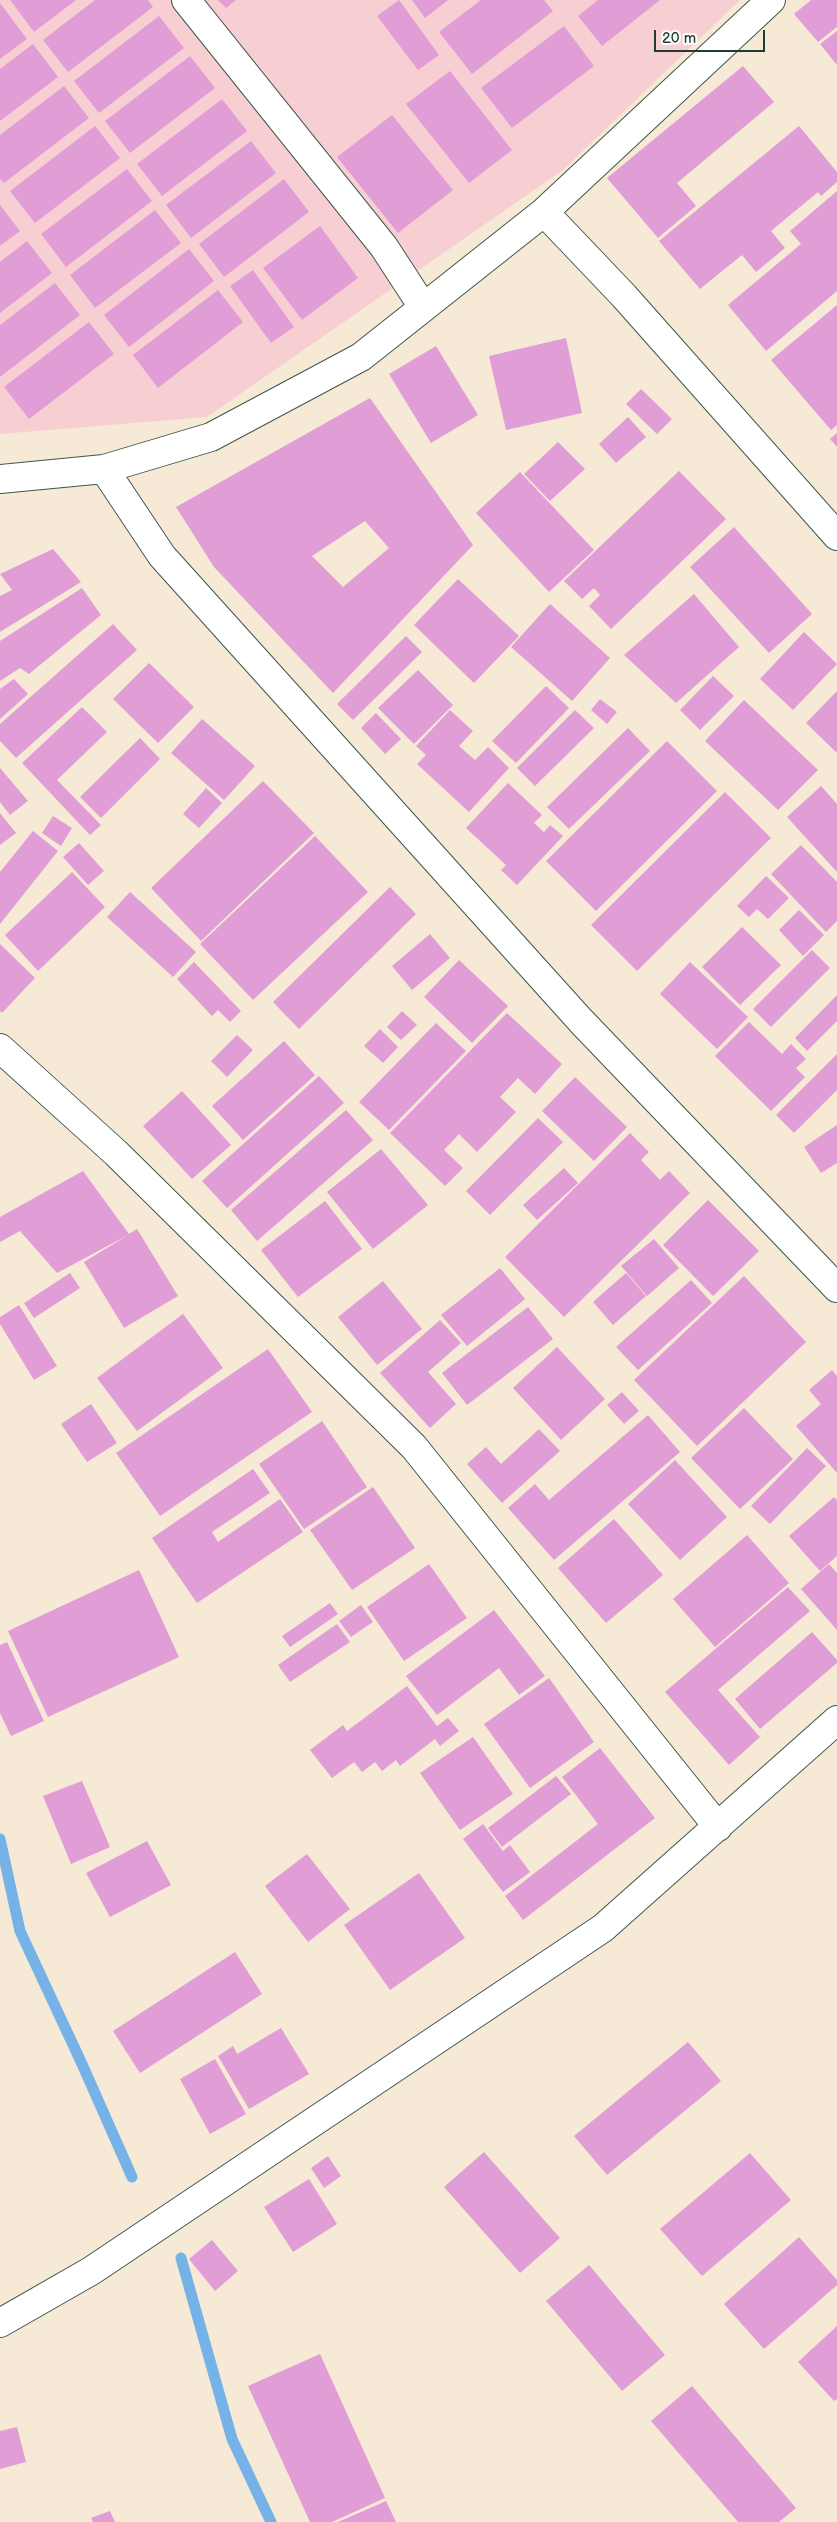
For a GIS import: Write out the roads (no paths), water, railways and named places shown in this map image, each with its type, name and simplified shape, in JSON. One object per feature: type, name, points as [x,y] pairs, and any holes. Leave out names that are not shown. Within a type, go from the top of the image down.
[{"type":"street","points":[[186,0],[384,247],[423,307]]},
{"type":"street","points":[[0,479],[104,469],[211,437],[361,357],[544,212],[761,4]]},
{"type":"street","points":[[544,212],[624,296],[837,536]]},
{"type":"street","points":[[104,469],[162,556],[581,1021],[837,1288]]},
{"type":"street","points":[[0,1048],[116,1153],[414,1447],[718,1827]]},
{"type":"street","points":[[0,2323],[91,2271],[603,1928],[837,1720]]},
{"type":"waterway","points":[[0,1839],[20,1931],[132,2177]]},
{"type":"waterway","points":[[181,2258],[232,2439],[271,2522]]}]
